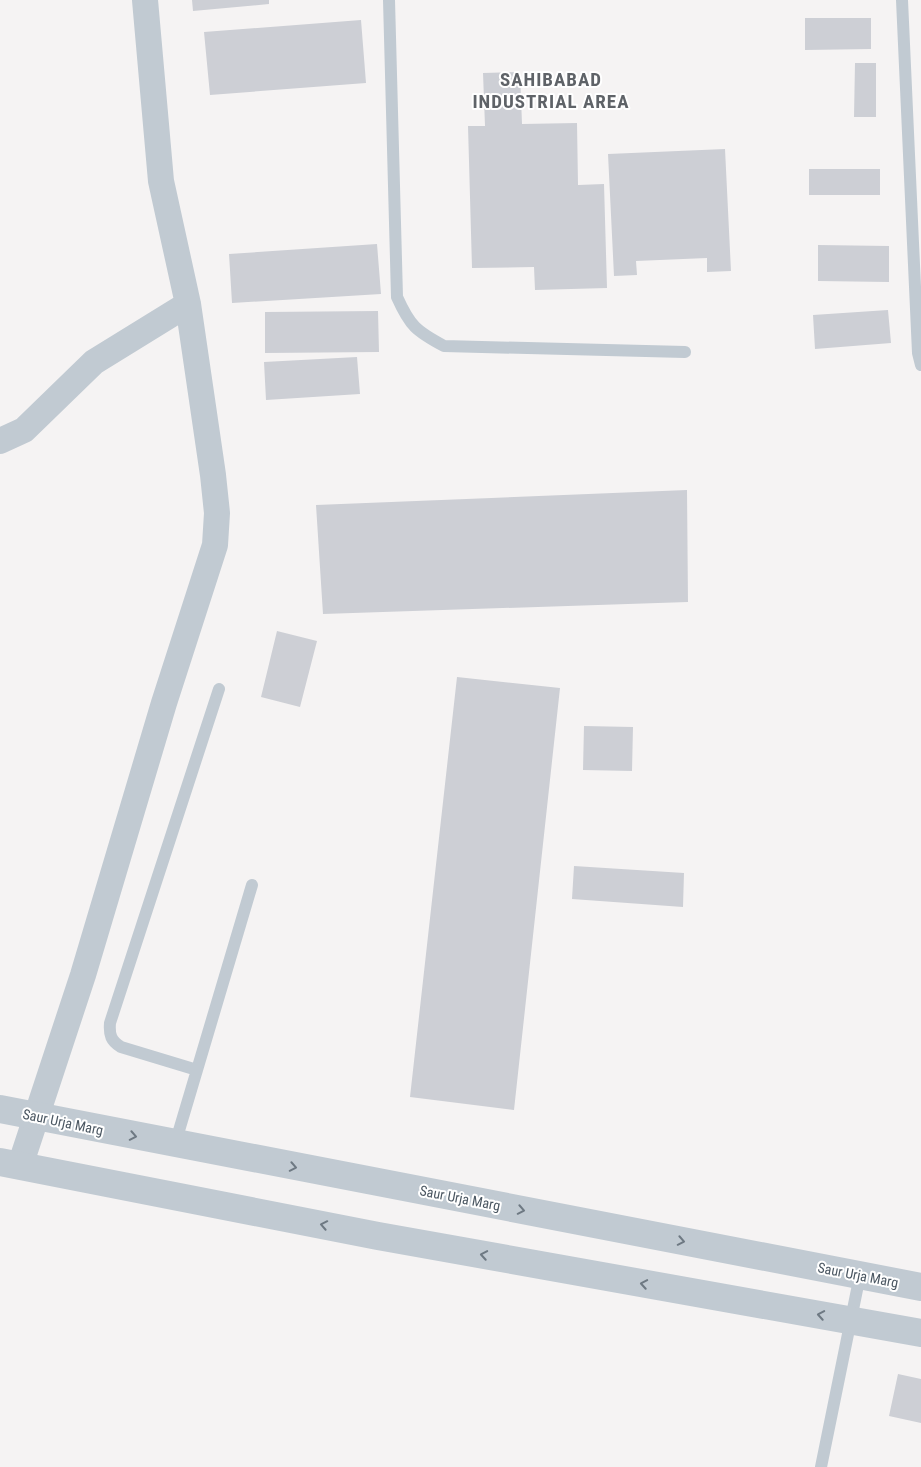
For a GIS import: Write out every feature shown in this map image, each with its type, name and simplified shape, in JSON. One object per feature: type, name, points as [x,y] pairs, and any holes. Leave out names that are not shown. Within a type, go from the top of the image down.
[{"type":"street","points":[[145,0],[161,181],[188,304],[213,475],[217,513],[215,545],[37,1116],[10,1164],[368,1234],[921,1333]]},
{"type":"street","points":[[0,442],[24,430],[94,362],[188,304]]},
{"type":"street","name":"Saur Urja Marg","points":[[0,1109],[921,1286]]},
{"type":"lane","points":[[389,0],[397,297],[407,318],[416,330],[444,346],[685,352]]},
{"type":"lane","points":[[902,0],[918,353],[921,365]]},
{"type":"lane","points":[[197,1070],[121,1047],[114,1043],[109,1034],[109,1028],[219,689]]},
{"type":"lane","points":[[175,1144],[252,885]]},
{"type":"lane","points":[[822,1467],[860,1275]]},
{"type":"building","points":[[192,0],[269,0],[269,4],[193,11]]},
{"type":"building","points":[[805,18],[871,18],[871,49],[805,50]]},
{"type":"building","points":[[361,20],[366,83],[210,95],[204,32]]},
{"type":"building","points":[[855,63],[876,63],[876,117],[854,117]]},
{"type":"building","points":[[520,72],[522,124],[577,123],[578,185],[604,184],[607,288],[535,290],[534,267],[472,268],[468,126],[485,126],[483,73]]},
{"type":"building","points":[[725,149],[731,271],[707,272],[707,258],[636,261],[637,275],[614,276],[608,154]]},
{"type":"building","points":[[809,169],[880,169],[880,195],[809,195]]},
{"type":"building","points":[[377,244],[381,294],[232,303],[229,254]]},
{"type":"building","points":[[818,245],[889,246],[889,282],[818,281]]},
{"type":"building","points":[[888,310],[891,343],[815,349],[813,315]]},
{"type":"building","points":[[378,311],[379,352],[265,353],[265,312]]},
{"type":"building","points":[[357,357],[360,394],[266,400],[264,362]]},
{"type":"building","points":[[687,490],[688,602],[323,614],[316,505]]},
{"type":"building","points":[[277,631],[317,641],[300,707],[261,697]]},
{"type":"building","points":[[457,677],[560,688],[514,1110],[410,1097]]},
{"type":"building","points":[[584,726],[633,727],[632,771],[583,770]]},
{"type":"building","points":[[574,866],[684,873],[683,907],[572,899]]},
{"type":"building","points":[[898,1374],[921,1379],[921,1423],[889,1416]]},
{"type":"district","name":"SAHIBABAD INDUSTRIAL AREA","points":[[551,90]]}]
